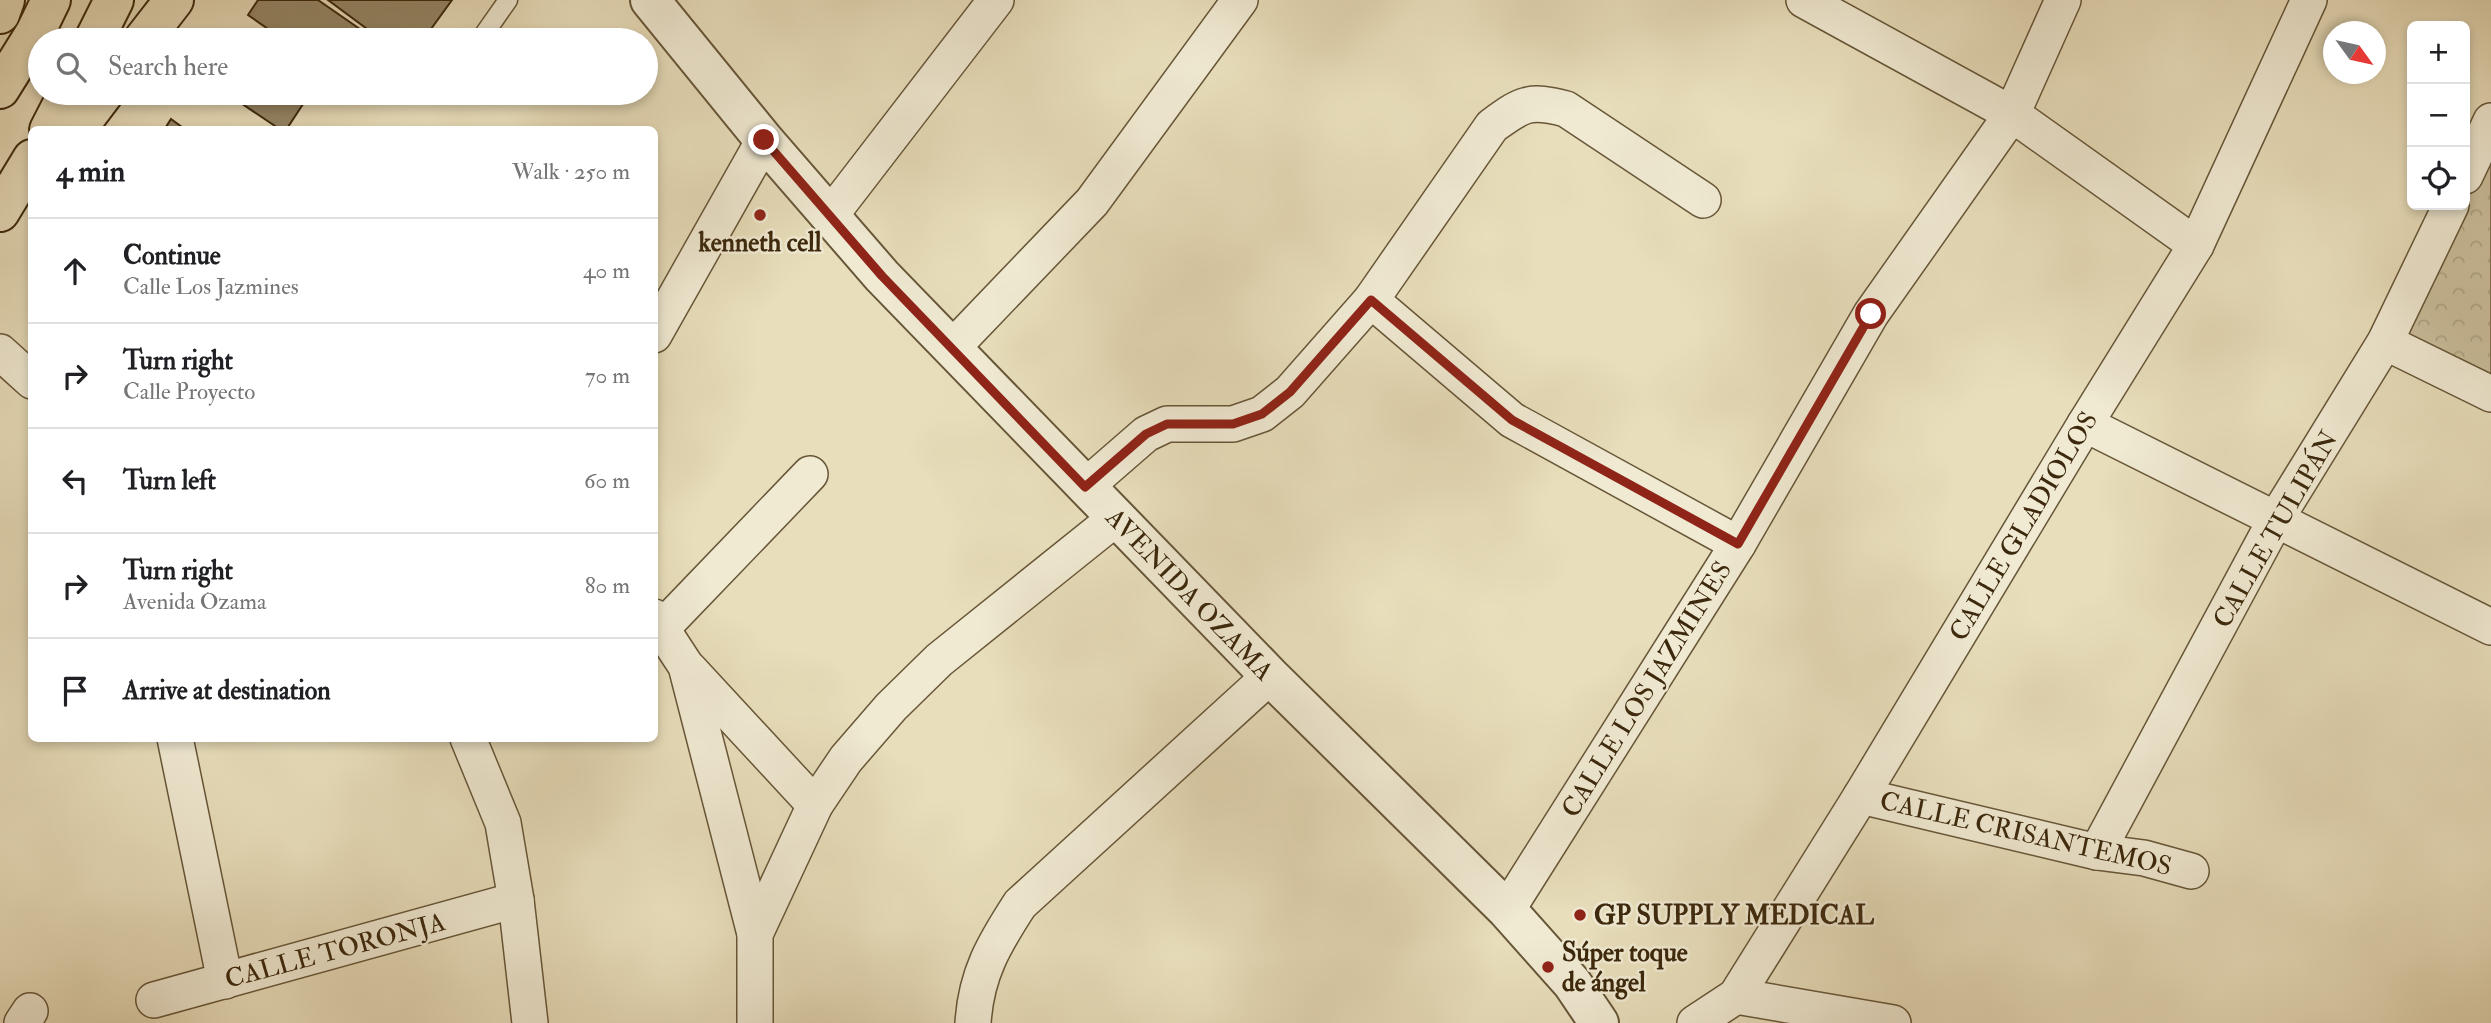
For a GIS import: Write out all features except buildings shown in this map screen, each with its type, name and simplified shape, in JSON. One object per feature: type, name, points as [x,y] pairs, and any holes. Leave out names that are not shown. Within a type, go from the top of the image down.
[{"type":"main road","points":[[0,14],[5,0]]},
{"type":"main road","points":[[37,28],[51,0]]},
{"type":"main road","points":[[100,28],[114,0]]},
{"type":"main road","points":[[152,28],[174,0]]},
{"type":"main road","points":[[0,89],[28,44]]},
{"type":"main road","points":[[51,126],[62,105]]},
{"type":"main road","points":[[79,126],[95,105]]},
{"type":"main road","points":[[0,212],[28,166]]},
{"type":"main road","points":[[0,230],[28,193]]},
{"type":"street","name":"AVENIDA OZAMA","points":[[650,0],[764,140],[882,276],[1270,676],[1507,910],[1572,983],[1599,1023]]},
{"type":"street","points":[[829,217],[996,0]]},
{"type":"street","points":[[951,348],[1092,202],[1240,0]]},
{"type":"street","name":"CALLE LOS JAZMINES","points":[[1507,910],[1738,544],[1871,314],[2012,114],[2063,0]]},
{"type":"street","name":"CALLE GLADIOLOS","points":[[1695,1023],[1736,996],[1861,796],[2196,245],[2309,0]]},
{"type":"street","points":[[1823,4],[2012,114],[2196,245]]},
{"type":"street","points":[[1085,487],[1146,434],[1167,424],[1233,424],[1262,414],[1290,392],[1371,300],[1492,126],[1517,107],[1540,102],[1566,108],[1703,200]]},
{"type":"street","points":[[2470,165],[2491,121]]},
{"type":"street","points":[[658,328],[764,140]]},
{"type":"street","name":"CALLE TULIPÁN","points":[[2097,852],[2276,519],[2385,342],[2449,210]]},
{"type":"street","points":[[1371,300],[1512,420],[1738,544]]},
{"type":"street","points":[[2385,342],[2491,394]]},
{"type":"street","points":[[0,352],[28,377]]},
{"type":"street","points":[[2085,424],[2491,627]]},
{"type":"street","points":[[810,474],[659,622],[686,666],[815,805]]},
{"type":"street","points":[[755,934],[815,805],[846,759],[891,707],[939,660],[1116,518]]},
{"type":"street","points":[[686,666],[755,934],[755,1023]]},
{"type":"street","points":[[973,1023],[975,999],[991,949],[1020,905],[1270,676]]},
{"type":"street","points":[[175,742],[225,981]]},
{"type":"street","points":[[470,742],[503,823],[516,900],[530,1023]]},
{"type":"street","name":"CALLE CRISANTEMOS","points":[[1861,796],[2097,852],[2144,858],[2191,871]]},
{"type":"street","name":"CALLE TORONJA","points":[[154,1000],[516,900]]},
{"type":"street","points":[[1736,996],[1886,1022]]},
{"type":"lane","points":[[488,28],[508,0]]},
{"type":"green space","points":[[2491,145],[2491,386],[2398,340],[2460,210],[2470,210],[2470,189]]},
{"type":"place","name":"kenneth cell","points":[[760,215]]},
{"type":"place","name":"GP SUPPLY MEDICAL","points":[[1580,915]]},
{"type":"place","name":"Súper toque de ángel","points":[[1548,967]]},
{"type":"route","points":[[764,140],[882,276],[1085,487],[1146,434],[1167,424],[1233,424],[1262,414],[1290,392],[1371,300],[1512,420],[1738,544],[1871,314]]}]
